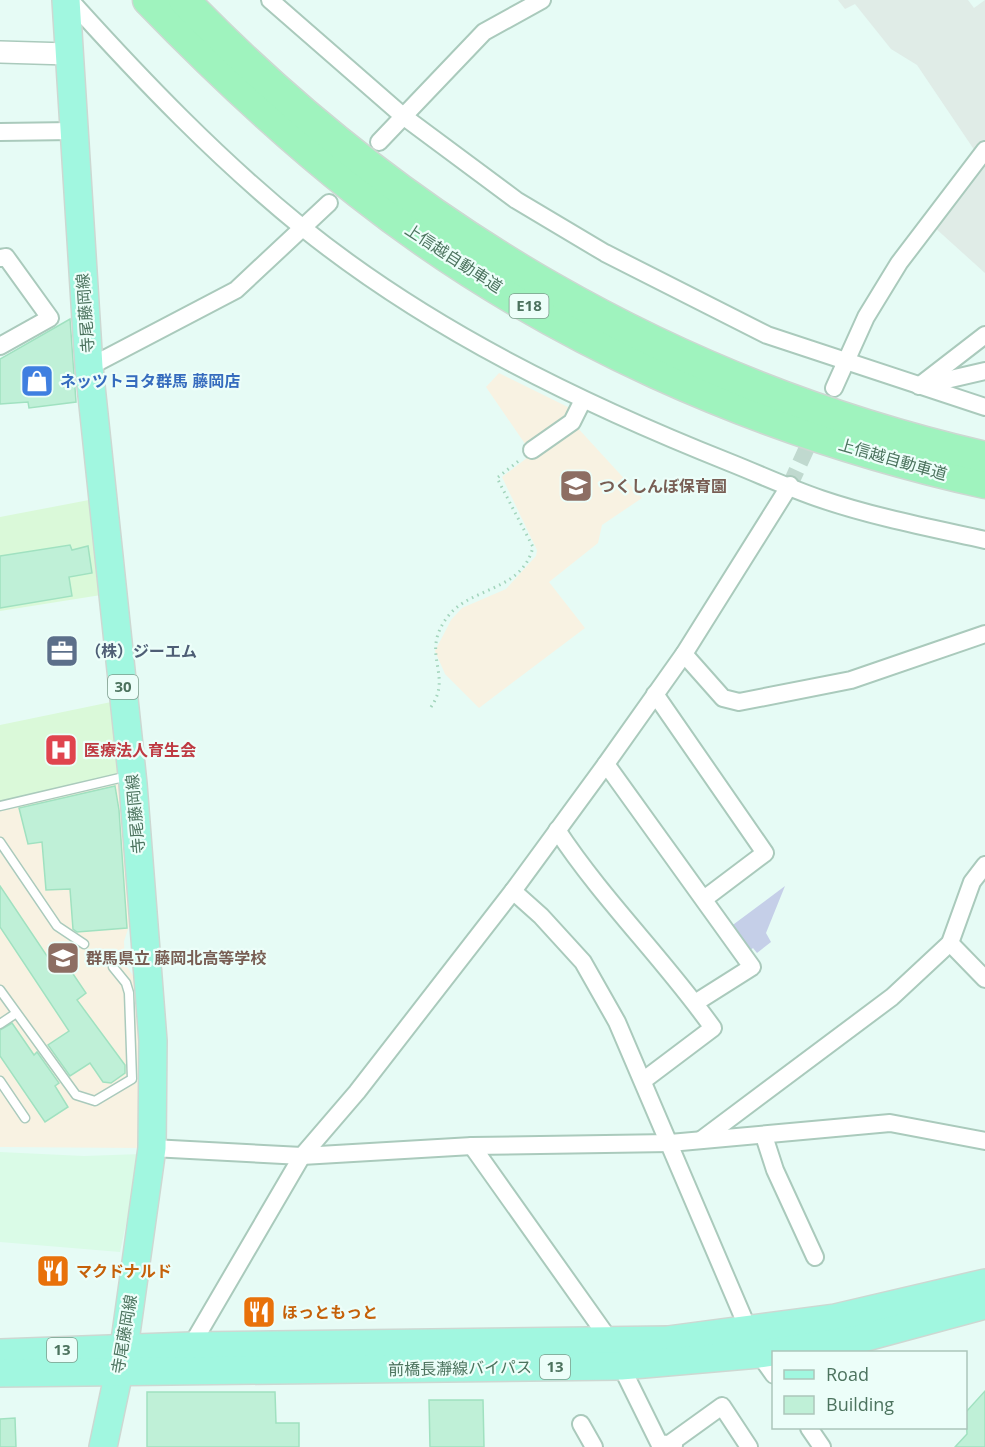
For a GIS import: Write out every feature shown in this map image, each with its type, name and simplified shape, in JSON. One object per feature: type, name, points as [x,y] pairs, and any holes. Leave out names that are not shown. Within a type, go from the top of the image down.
[{"type":"highway","name":"上信越自動車道","points":[[148,0],[246,98],[361,195],[479,276],[546,316],[662,375],[742,410],[876,455],[985,483]]},
{"type":"highway","name":"上信越自動車道","points":[[184,0],[272,86],[375,172],[492,254],[556,292],[666,349],[753,386],[882,430],[985,457]]},
{"type":"main road","name":"寺尾藤岡線","points":[[68,0],[68,54],[89,368],[132,776],[153,1041],[152,1148],[121,1360],[103,1447]]},
{"type":"main road","name":"前橋長瀞線バイパス","points":[[0,1353],[121,1360],[616,1354],[668,1340],[760,1353],[858,1313],[985,1283]]},
{"type":"main road","name":"前橋長瀞線バイパス","points":[[773,1351],[859,1338],[985,1305]]},
{"type":"main road","name":"前橋長瀞線バイパス","points":[[0,1373],[121,1360],[191,1346],[616,1354]]},
{"type":"street","points":[[68,0],[140,78],[185,122],[304,229],[433,318],[583,400],[696,449],[821,499],[985,540]]},
{"type":"street","points":[[270,0],[403,116],[516,200],[605,253],[767,335],[985,407]]},
{"type":"street","points":[[379,142],[484,32],[542,0]]},
{"type":"street","points":[[0,52],[68,54]]},
{"type":"street","points":[[0,132],[73,131]]},
{"type":"street","points":[[834,388],[866,317],[899,263],[985,150]]},
{"type":"street","points":[[89,368],[236,290],[283,244],[304,229],[329,203]]},
{"type":"street","points":[[0,258],[6,257],[50,318],[0,346]]},
{"type":"street","points":[[919,386],[985,335]]},
{"type":"street","points":[[919,386],[985,371]]},
{"type":"street","points":[[532,450],[572,422],[583,400]]},
{"type":"street","points":[[191,1346],[303,1156],[357,1092],[513,891],[606,764],[684,654],[790,485]]},
{"type":"street","points":[[684,654],[723,698],[739,702],[851,680],[985,634]]},
{"type":"street","points":[[655,694],[765,853],[704,898]]},
{"type":"street","points":[[606,764],[752,967],[695,1003]]},
{"type":"street","points":[[557,830],[585,873],[695,1003],[713,1028],[644,1080]]},
{"type":"street","points":[[700,1141],[892,998],[950,943],[972,882],[985,866]]},
{"type":"street","points":[[513,891],[542,916],[583,962],[617,1022],[760,1353]]},
{"type":"street","points":[[950,943],[985,979]]},
{"type":"street","points":[[152,1148],[303,1156],[472,1146],[670,1143],[890,1123],[985,1141]]},
{"type":"street","points":[[764,1136],[775,1170],[815,1257]]},
{"type":"street","points":[[472,1146],[616,1354],[658,1443],[670,1446],[722,1406],[749,1447]]},
{"type":"street","points":[[581,1424],[594,1447]]},
{"type":"street","points":[[810,1429],[822,1447]]},
{"type":"lane","points":[[0,806],[132,776]]},
{"type":"lane","points":[[0,842],[57,926],[84,944]]},
{"type":"lane","points":[[0,990],[15,1014],[76,1095],[95,1101],[132,1079],[129,993],[126,983],[113,967]]},
{"type":"lane","points":[[0,1024],[15,1014]]},
{"type":"lane","points":[[0,1081],[26,1118]]},
{"type":"path","points":[[431,707],[439,695],[441,683],[434,655],[434,645],[448,616],[462,604],[501,586],[530,560],[533,547],[497,478],[532,450]]},
{"type":"shaded area","points":[[838,0],[968,0],[974,8],[985,0],[985,145],[977,154],[917,65],[891,49],[855,4],[845,9]]},
{"type":"shaded area","points":[[985,161],[985,273],[933,226]]},
{"type":"shaded area","points":[[499,373],[572,409],[575,425],[642,498],[602,525],[598,543],[549,582],[585,628],[479,708],[445,674],[435,651],[451,620],[462,608],[506,589],[536,556],[537,550],[502,477],[532,454],[486,387]]},
{"type":"shaded area","points":[[89,500],[101,595],[0,611],[0,517]]},
{"type":"shaded area","name":"医療法人育生会","points":[[116,701],[124,775],[0,802],[0,725]]},
{"type":"shaded area","name":"群馬県立 藤岡北高等学校","points":[[124,780],[133,914],[124,941],[125,964],[134,977],[143,1098],[142,1148],[0,1147],[0,809]]},
{"type":"shaded area","points":[[785,886],[766,933],[771,942],[757,953],[753,948],[748,952],[730,927]]},
{"type":"shaded area","points":[[0,1152],[84,1156],[141,1154],[120,1252],[0,1242]]},
{"type":"building","name":"ネッツトヨタ群馬 藤岡店","points":[[70,319],[76,402],[29,408],[28,402],[0,404],[0,359]]},
{"type":"building","points":[[70,545],[72,550],[88,546],[92,573],[69,577],[72,596],[0,608],[0,556]]},
{"type":"building","points":[[115,786],[119,810],[127,928],[77,932],[73,929],[70,889],[46,890],[42,842],[28,844],[19,808]]},
{"type":"building","points":[[0,886],[55,968],[65,962],[86,993],[77,1000],[125,1065],[125,1073],[111,1083],[103,1082],[90,1063],[70,1076],[48,1045],[69,1031],[0,927]]},
{"type":"building","points":[[12,1023],[34,1055],[37,1052],[59,1083],[55,1086],[68,1107],[45,1122],[0,1056],[0,1030]]},
{"type":"building","points":[[985,1391],[985,1447],[955,1447],[967,1434],[967,1411]]},
{"type":"building","points":[[147,1392],[275,1392],[276,1423],[299,1423],[299,1447],[147,1447]]},
{"type":"building","points":[[429,1400],[483,1400],[484,1447],[430,1447]]},
{"type":"building","points":[[15,1418],[16,1447],[0,1447],[0,1419]]},
{"type":"tunnel","points":[[790,485],[815,430]]},
{"type":"place","name":"ネッツトヨタ群馬 藤岡店","points":[[37,381]]},
{"type":"place","name":"つくしんぼ保育園","points":[[576,486]]},
{"type":"place","name":"（株）ジーエム","points":[[62,651]]},
{"type":"place","name":"医療法人育生会","points":[[61,750]]},
{"type":"place","name":"群馬県立 藤岡北高等学校","points":[[63,958]]},
{"type":"place","name":"マクドナルド","points":[[53,1271]]},
{"type":"place","name":"ほっともっと","points":[[259,1312]]}]
